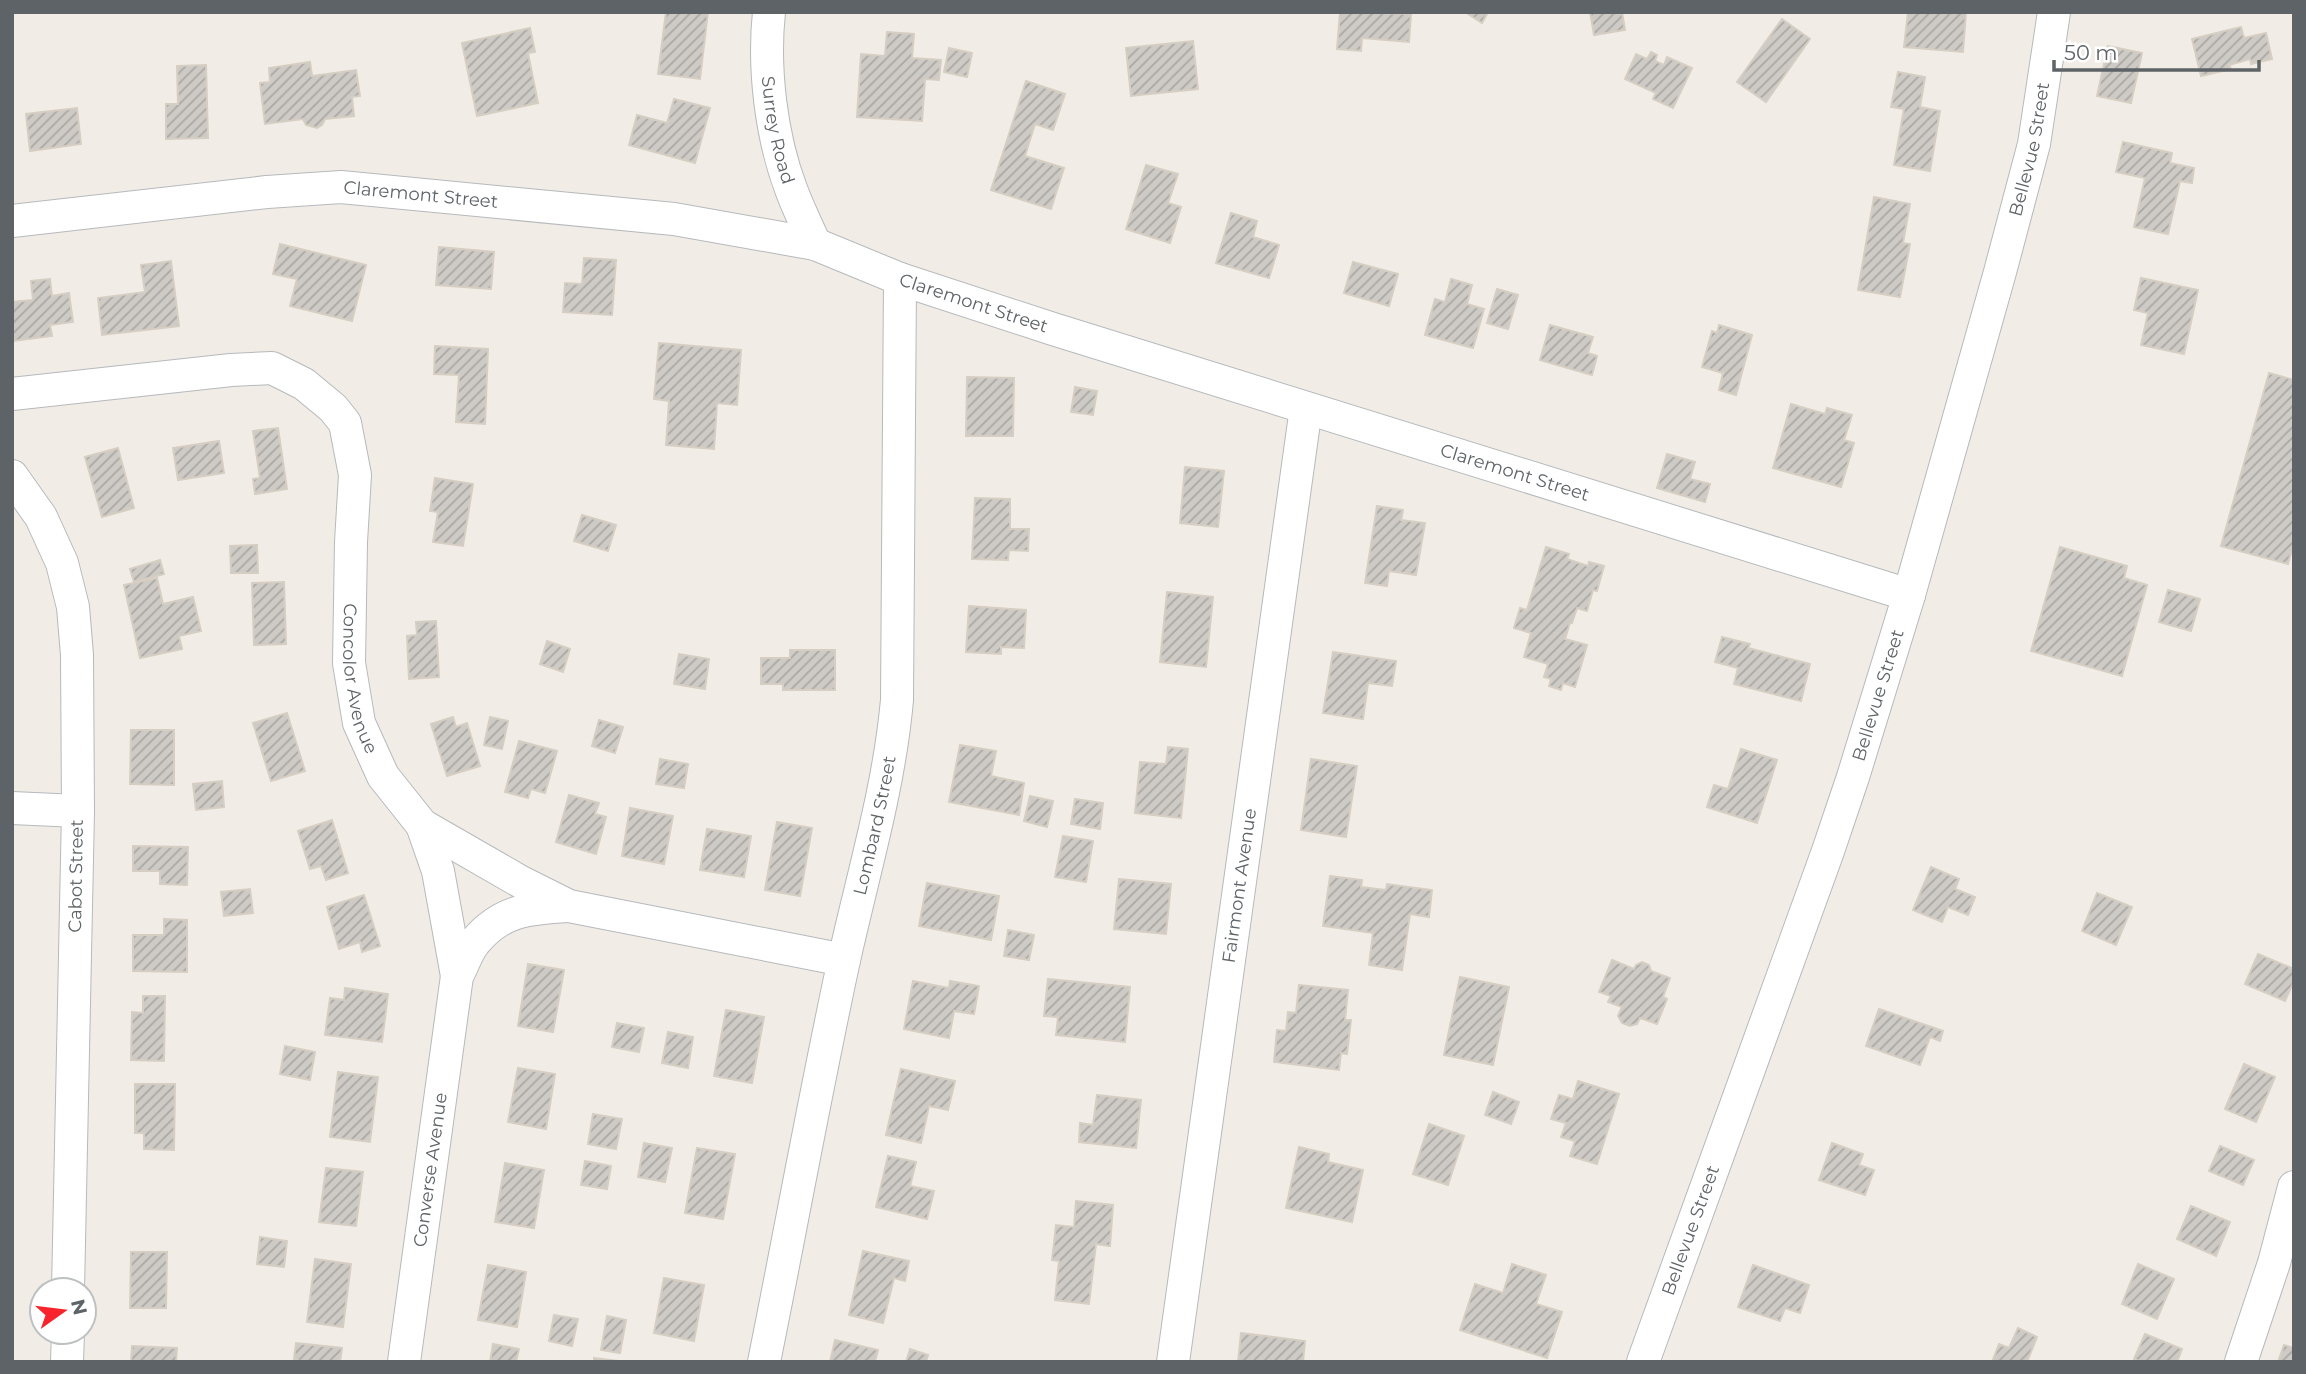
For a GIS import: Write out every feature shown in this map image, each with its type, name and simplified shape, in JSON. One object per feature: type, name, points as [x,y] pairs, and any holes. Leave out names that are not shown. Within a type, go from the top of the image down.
[{"type":"street","name":"Surrey Road","points":[[769,12],[766,41],[774,128],[790,188],[815,244]]},
{"type":"street","name":"Bellevue Street","points":[[1643,1362],[1828,851],[1909,595],[2034,144],[2054,12]]},
{"type":"street","name":"Claremont Street","points":[[12,222],[267,192],[341,187],[674,219],[815,244],[900,279],[1909,595]]},
{"type":"street","name":"Lombard Street","points":[[764,1362],[844,960],[893,744],[897,700],[900,279]]},
{"type":"street","name":"Concolor Avenue","points":[[12,394],[231,370],[272,369],[304,384],[334,408],[345,423],[355,475],[349,663],[359,723],[383,776],[422,825],[521,882],[569,906],[844,960]]},
{"type":"street","name":"Fairmont Avenue","points":[[1173,1362],[1306,408]]},
{"type":"street","name":"Cabot Street","points":[[12,476],[41,517],[62,563],[73,607],[78,668],[78,811],[68,1276]]},
{"type":"street","points":[[12,808],[78,811]]},
{"type":"street","name":"Converse Avenue","points":[[404,1362],[457,976],[438,871],[422,825]]},
{"type":"street","name":"Converse Avenue","points":[[457,976],[474,943],[501,918],[530,908],[569,906]]},
{"type":"street","points":[[2241,1362],[2274,1263],[2294,1187]]},
{"type":"building","points":[[666,12],[708,12],[700,79],[658,74]]},
{"type":"building","points":[[1340,12],[1411,14],[1409,42],[1362,38],[1361,51],[1337,49]]},
{"type":"building","points":[[1465,12],[1488,12],[1482,23]]},
{"type":"building","points":[[1590,12],[1622,12],[1625,30],[1594,35]]},
{"type":"building","points":[[1908,12],[1966,12],[1963,52],[1904,47]]},
{"type":"building","points":[[1782,19],[1810,39],[1766,102],[1737,82]]},
{"type":"building","points":[[2241,27],[2244,38],[2266,33],[2272,59],[2251,64],[2250,59],[2229,65],[2231,69],[2201,76],[2192,39]]},
{"type":"building","points":[[530,28],[535,52],[528,53],[538,103],[477,116],[462,43]]},
{"type":"building","points":[[887,32],[914,34],[912,58],[941,60],[939,80],[925,79],[922,121],[857,117],[861,54],[885,56]]},
{"type":"building","points":[[1193,41],[1198,89],[1131,96],[1126,48]]},
{"type":"building","points":[[2108,46],[2142,53],[2131,103],[2097,96]]},
{"type":"building","points":[[949,48],[972,53],[967,77],[944,72]]},
{"type":"building","points":[[1651,52],[1657,55],[1655,61],[1664,65],[1667,57],[1692,68],[1673,108],[1653,99],[1656,93],[1625,79],[1636,54],[1647,59]]},
{"type":"building","points":[[310,62],[312,76],[356,70],[360,96],[352,97],[354,116],[325,119],[317,128],[306,125],[303,119],[265,124],[260,83],[270,82],[269,68]]},
{"type":"building","points":[[206,65],[208,138],[166,139],[166,104],[178,104],[177,66]]},
{"type":"building","points":[[1898,72],[1925,77],[1920,107],[1940,111],[1930,171],[1894,165],[1904,109],[1891,107]]},
{"type":"building","points":[[1026,81],[1065,94],[1053,130],[1035,124],[1025,156],[1064,168],[1051,209],[991,190]]},
{"type":"building","points":[[674,99],[710,108],[695,163],[629,145],[637,115],[667,123]]},
{"type":"building","points":[[77,108],[81,144],[30,151],[26,114]]},
{"type":"building","points":[[2123,142],[2172,153],[2170,163],[2194,168],[2192,183],[2180,181],[2168,234],[2134,227],[2145,178],[2116,172]]},
{"type":"building","points":[[1146,165],[1178,174],[1168,203],[1181,207],[1170,243],[1126,229]]},
{"type":"building","points":[[1874,197],[1910,204],[1903,243],[1910,244],[1900,297],[1858,290]]},
{"type":"building","points":[[1231,213],[1257,221],[1253,237],[1279,245],[1269,278],[1216,263]]},
{"type":"building","points":[[280,244],[366,265],[352,321],[290,306],[297,279],[273,274]]},
{"type":"building","points":[[439,247],[494,252],[491,289],[436,285]]},
{"type":"building","points":[[584,258],[616,260],[612,315],[563,312],[565,283],[582,284]]},
{"type":"building","points":[[171,261],[179,326],[102,335],[98,298],[145,292],[141,265]]},
{"type":"building","points":[[1353,262],[1398,274],[1389,306],[1344,293]]},
{"type":"building","points":[[2141,278],[2198,290],[2184,354],[2141,345],[2148,313],[2134,310]]},
{"type":"building","points":[[50,279],[52,296],[69,293],[73,322],[50,325],[52,336],[12,341],[12,302],[33,300],[31,281]]},
{"type":"building","points":[[1451,279],[1472,285],[1467,304],[1484,309],[1473,348],[1425,335],[1435,299],[1445,302]]},
{"type":"building","points":[[1497,289],[1518,295],[1508,329],[1487,323]]},
{"type":"building","points":[[1550,325],[1593,337],[1588,353],[1597,356],[1592,375],[1540,360]]},
{"type":"building","points":[[1719,325],[1752,335],[1736,395],[1719,390],[1723,373],[1702,367],[1712,331],[1717,333]]},
{"type":"building","points":[[659,343],[741,350],[737,405],[717,403],[714,449],[666,445],[669,401],[654,399]]},
{"type":"building","points":[[435,346],[488,349],[485,424],[456,422],[459,375],[434,374]]},
{"type":"building","points":[[2269,373],[2294,380],[2294,542],[2288,564],[2221,546]]},
{"type":"building","points":[[967,377],[1014,378],[1013,436],[966,436]]},
{"type":"building","points":[[1075,387],[1097,391],[1093,415],[1071,412]]},
{"type":"building","points":[[1791,404],[1825,414],[1827,408],[1852,415],[1844,440],[1854,443],[1841,487],[1773,468]]},
{"type":"building","points":[[278,428],[287,489],[255,494],[253,479],[260,478],[253,431]]},
{"type":"building","points":[[219,441],[224,473],[178,480],[173,448]]},
{"type":"building","points":[[118,448],[134,508],[102,517],[85,457]]},
{"type":"building","points":[[1667,454],[1695,462],[1690,479],[1710,484],[1705,502],[1657,488]]},
{"type":"building","points":[[1185,467],[1224,471],[1218,527],[1180,523]]},
{"type":"building","points":[[435,478],[473,484],[463,546],[433,542],[438,512],[430,511]]},
{"type":"building","points":[[975,498],[1010,499],[1010,529],[1029,529],[1028,551],[1009,550],[1008,560],[972,559]]},
{"type":"building","points":[[1377,506],[1403,510],[1401,520],[1425,523],[1416,575],[1389,571],[1387,586],[1365,583]]},
{"type":"building","points":[[582,515],[616,525],[608,551],[574,541]]},
{"type":"building","points":[[257,545],[258,573],[231,573],[230,546]]},
{"type":"building","points":[[1546,547],[1569,554],[1567,559],[1588,566],[1589,562],[1604,566],[1597,591],[1593,590],[1587,611],[1577,608],[1570,623],[1565,639],[1587,645],[1575,687],[1563,683],[1561,690],[1549,686],[1551,679],[1544,677],[1548,664],[1524,657],[1531,633],[1514,628],[1520,608],[1527,610]]},
{"type":"building","points":[[2060,547],[2127,566],[2124,578],[2147,585],[2122,676],[2031,651]]},
{"type":"building","points":[[160,560],[164,574],[134,582],[130,569]]},
{"type":"building","points":[[157,578],[163,604],[193,597],[201,631],[179,636],[182,649],[140,658],[124,585]]},
{"type":"building","points":[[284,582],[286,644],[254,645],[252,583]]},
{"type":"building","points":[[2168,590],[2200,599],[2191,631],[2159,622]]},
{"type":"building","points":[[1167,592],[1213,597],[1206,667],[1160,662]]},
{"type":"building","points":[[969,606],[1026,610],[1024,648],[1001,647],[1001,654],[966,652]]},
{"type":"building","points":[[436,621],[439,677],[409,679],[407,636],[417,635],[416,622]]},
{"type":"building","points":[[1722,637],[1750,644],[1748,648],[1810,664],[1801,701],[1734,684],[1738,668],[1715,662]]},
{"type":"building","points":[[547,641],[570,649],[563,672],[540,664]]},
{"type":"building","points":[[790,650],[835,650],[835,690],[783,690],[783,684],[761,684],[761,658],[790,658]]},
{"type":"building","points":[[1333,652],[1396,661],[1392,686],[1368,683],[1363,719],[1323,713]]},
{"type":"building","points":[[679,654],[709,659],[705,689],[674,684]]},
{"type":"building","points":[[287,713],[305,771],[271,781],[253,723]]},
{"type":"building","points":[[453,717],[456,727],[467,723],[480,766],[447,776],[431,724]]},
{"type":"building","points":[[490,717],[508,721],[502,749],[484,745]]},
{"type":"building","points":[[599,720],[623,727],[615,753],[592,746]]},
{"type":"building","points":[[131,730],[174,730],[174,785],[130,784]]},
{"type":"building","points":[[519,741],[557,751],[545,793],[531,789],[528,798],[505,792]]},
{"type":"building","points":[[960,745],[996,751],[991,776],[1024,783],[1019,815],[949,802]]},
{"type":"building","points":[[1168,747],[1188,749],[1181,818],[1135,813],[1140,762],[1166,764]]},
{"type":"building","points":[[1741,749],[1777,760],[1757,823],[1707,807],[1714,785],[1728,789]]},
{"type":"building","points":[[660,759],[688,764],[684,788],[656,784]]},
{"type":"building","points":[[1311,759],[1357,766],[1346,837],[1301,830]]},
{"type":"building","points":[[222,781],[224,807],[196,810],[193,784]]},
{"type":"building","points":[[569,795],[599,803],[595,814],[606,817],[596,854],[556,842]]},
{"type":"building","points":[[1030,796],[1053,801],[1047,827],[1024,821]]},
{"type":"building","points":[[1075,799],[1103,803],[1100,829],[1071,824]]},
{"type":"building","points":[[630,808],[673,816],[664,864],[622,856]]},
{"type":"building","points":[[332,820],[348,873],[326,880],[321,866],[310,869],[298,831]]},
{"type":"building","points":[[777,822],[812,828],[800,896],[765,890]]},
{"type":"building","points":[[707,829],[751,836],[744,877],[700,870]]},
{"type":"building","points":[[1063,836],[1093,841],[1086,882],[1055,877]]},
{"type":"building","points":[[133,846],[188,847],[187,885],[160,884],[160,871],[133,871]]},
{"type":"building","points":[[1931,867],[1959,879],[1955,889],[1975,897],[1968,915],[1948,907],[1942,922],[1913,910]]},
{"type":"building","points":[[1330,876],[1362,880],[1361,887],[1386,890],[1387,884],[1432,890],[1429,917],[1410,914],[1402,970],[1369,965],[1373,933],[1323,926]]},
{"type":"building","points":[[1119,879],[1171,884],[1166,934],[1114,929]]},
{"type":"building","points":[[927,883],[999,896],[991,940],[919,926]]},
{"type":"building","points":[[250,889],[253,913],[224,916],[221,892]]},
{"type":"building","points":[[2097,893],[2132,907],[2116,945],[2082,931]]},
{"type":"building","points":[[364,895],[380,946],[362,952],[360,942],[339,949],[327,907]]},
{"type":"building","points":[[164,919],[187,920],[187,972],[133,971],[133,935],[164,935]]},
{"type":"building","points":[[1008,930],[1034,935],[1029,960],[1004,956]]},
{"type":"building","points":[[2258,954],[2294,969],[2294,981],[2285,1001],[2245,984]]},
{"type":"building","points":[[1612,960],[1634,969],[1642,962],[1649,965],[1651,971],[1670,978],[1663,997],[1667,999],[1657,1024],[1640,1018],[1637,1024],[1630,1026],[1622,1023],[1618,1016],[1622,1007],[1608,1002],[1611,996],[1599,992]]},
{"type":"building","points":[[528,964],[564,970],[553,1032],[518,1026]]},
{"type":"building","points":[[1460,977],[1509,987],[1493,1065],[1444,1055]]},
{"type":"building","points":[[1048,979],[1130,987],[1125,1042],[1056,1035],[1058,1017],[1044,1016]]},
{"type":"building","points":[[913,981],[949,988],[950,981],[979,986],[974,1014],[954,1011],[949,1038],[904,1029]]},
{"type":"building","points":[[1299,985],[1348,990],[1345,1020],[1351,1020],[1347,1054],[1341,1053],[1339,1070],[1274,1062],[1277,1030],[1286,1031],[1288,1012],[1296,1013]]},
{"type":"building","points":[[345,988],[388,994],[382,1042],[325,1035],[330,998],[344,1000]]},
{"type":"building","points":[[143,996],[165,996],[164,1061],[131,1060],[132,1012],[143,1013]]},
{"type":"building","points":[[1879,1009],[1943,1031],[1940,1041],[1930,1037],[1920,1065],[1866,1046]]},
{"type":"building","points":[[726,1010],[764,1017],[752,1083],[714,1076]]},
{"type":"building","points":[[617,1023],[644,1028],[639,1052],[612,1047]]},
{"type":"building","points":[[668,1032],[693,1037],[688,1068],[662,1063]]},
{"type":"building","points":[[285,1046],[315,1052],[310,1080],[280,1074]]},
{"type":"building","points":[[2244,1064],[2275,1077],[2256,1122],[2225,1109]]},
{"type":"building","points":[[518,1068],[555,1074],[546,1129],[508,1122]]},
{"type":"building","points":[[901,1069],[955,1081],[948,1110],[929,1106],[921,1143],[886,1135]]},
{"type":"building","points":[[338,1072],[378,1077],[370,1142],[330,1137]]},
{"type":"building","points":[[1578,1081],[1619,1094],[1597,1164],[1570,1156],[1575,1141],[1561,1137],[1566,1123],[1551,1119],[1559,1095],[1573,1099]]},
{"type":"building","points":[[135,1084],[175,1084],[174,1150],[144,1149],[144,1133],[135,1133]]},
{"type":"building","points":[[1493,1092],[1519,1102],[1511,1124],[1485,1115]]},
{"type":"building","points":[[1097,1095],[1141,1100],[1136,1148],[1079,1142],[1080,1123],[1093,1125]]},
{"type":"building","points":[[593,1114],[622,1119],[616,1149],[588,1144]]},
{"type":"building","points":[[1429,1124],[1464,1136],[1448,1185],[1413,1174]]},
{"type":"building","points":[[644,1143],[672,1148],[665,1182],[638,1177]]},
{"type":"building","points":[[1832,1143],[1863,1154],[1859,1165],[1874,1170],[1865,1195],[1819,1180]]},
{"type":"building","points":[[2220,1146],[2254,1160],[2243,1185],[2209,1171]]},
{"type":"building","points":[[1299,1147],[1329,1154],[1328,1162],[1363,1170],[1352,1222],[1286,1208]]},
{"type":"building","points":[[697,1148],[735,1154],[723,1219],[685,1213]]},
{"type":"building","points":[[888,1156],[916,1162],[910,1186],[934,1191],[927,1219],[876,1207]]},
{"type":"building","points":[[585,1161],[611,1166],[607,1189],[581,1185]]},
{"type":"building","points":[[505,1163],[544,1170],[534,1228],[495,1222]]},
{"type":"building","points":[[326,1168],[363,1172],[356,1226],[319,1222]]},
{"type":"building","points":[[1076,1201],[1113,1205],[1110,1246],[1096,1244],[1089,1304],[1055,1300],[1059,1261],[1052,1260],[1056,1225],[1074,1227]]},
{"type":"building","points":[[2191,1206],[2230,1222],[2216,1256],[2177,1239]]},
{"type":"building","points":[[260,1237],[287,1241],[284,1267],[257,1264]]},
{"type":"building","points":[[863,1251],[909,1261],[905,1281],[894,1278],[883,1323],[849,1315]]},
{"type":"building","points":[[131,1252],[167,1252],[166,1308],[130,1308]]},
{"type":"building","points":[[315,1259],[351,1264],[343,1327],[307,1322]]},
{"type":"building","points":[[1512,1264],[1546,1275],[1536,1304],[1562,1312],[1547,1358],[1460,1330],[1475,1284],[1503,1293]]},
{"type":"building","points":[[2138,1264],[2174,1279],[2157,1319],[2122,1304]]},
{"type":"building","points":[[488,1265],[526,1272],[517,1327],[478,1320]]},
{"type":"building","points":[[1753,1265],[1809,1285],[1800,1313],[1785,1308],[1780,1321],[1738,1307]]},
{"type":"building","points":[[664,1278],[704,1285],[694,1341],[654,1333]]},
{"type":"building","points":[[554,1315],[578,1319],[572,1346],[549,1341]]},
{"type":"building","points":[[607,1316],[626,1320],[620,1353],[601,1350]]},
{"type":"building","points":[[2018,1328],[2037,1337],[2027,1362],[1992,1362],[1999,1344],[2009,1348]]},
{"type":"building","points":[[1241,1333],[1305,1341],[1303,1362],[1238,1362]]},
{"type":"building","points":[[2145,1334],[2182,1349],[2177,1362],[2141,1362],[2134,1359]]},
{"type":"building","points":[[835,1340],[878,1350],[875,1362],[830,1362]]},
{"type":"building","points":[[296,1343],[342,1348],[340,1362],[303,1362],[294,1359]]},
{"type":"building","points":[[493,1344],[519,1349],[516,1362],[490,1362]]},
{"type":"building","points":[[2284,1345],[2294,1348],[2294,1362],[2278,1362]]},
{"type":"building","points":[[132,1346],[177,1348],[176,1362],[131,1362]]},
{"type":"building","points":[[910,1349],[928,1355],[926,1362],[906,1362]]},
{"type":"building","points":[[594,1358],[618,1361],[618,1362],[594,1362]]}]
